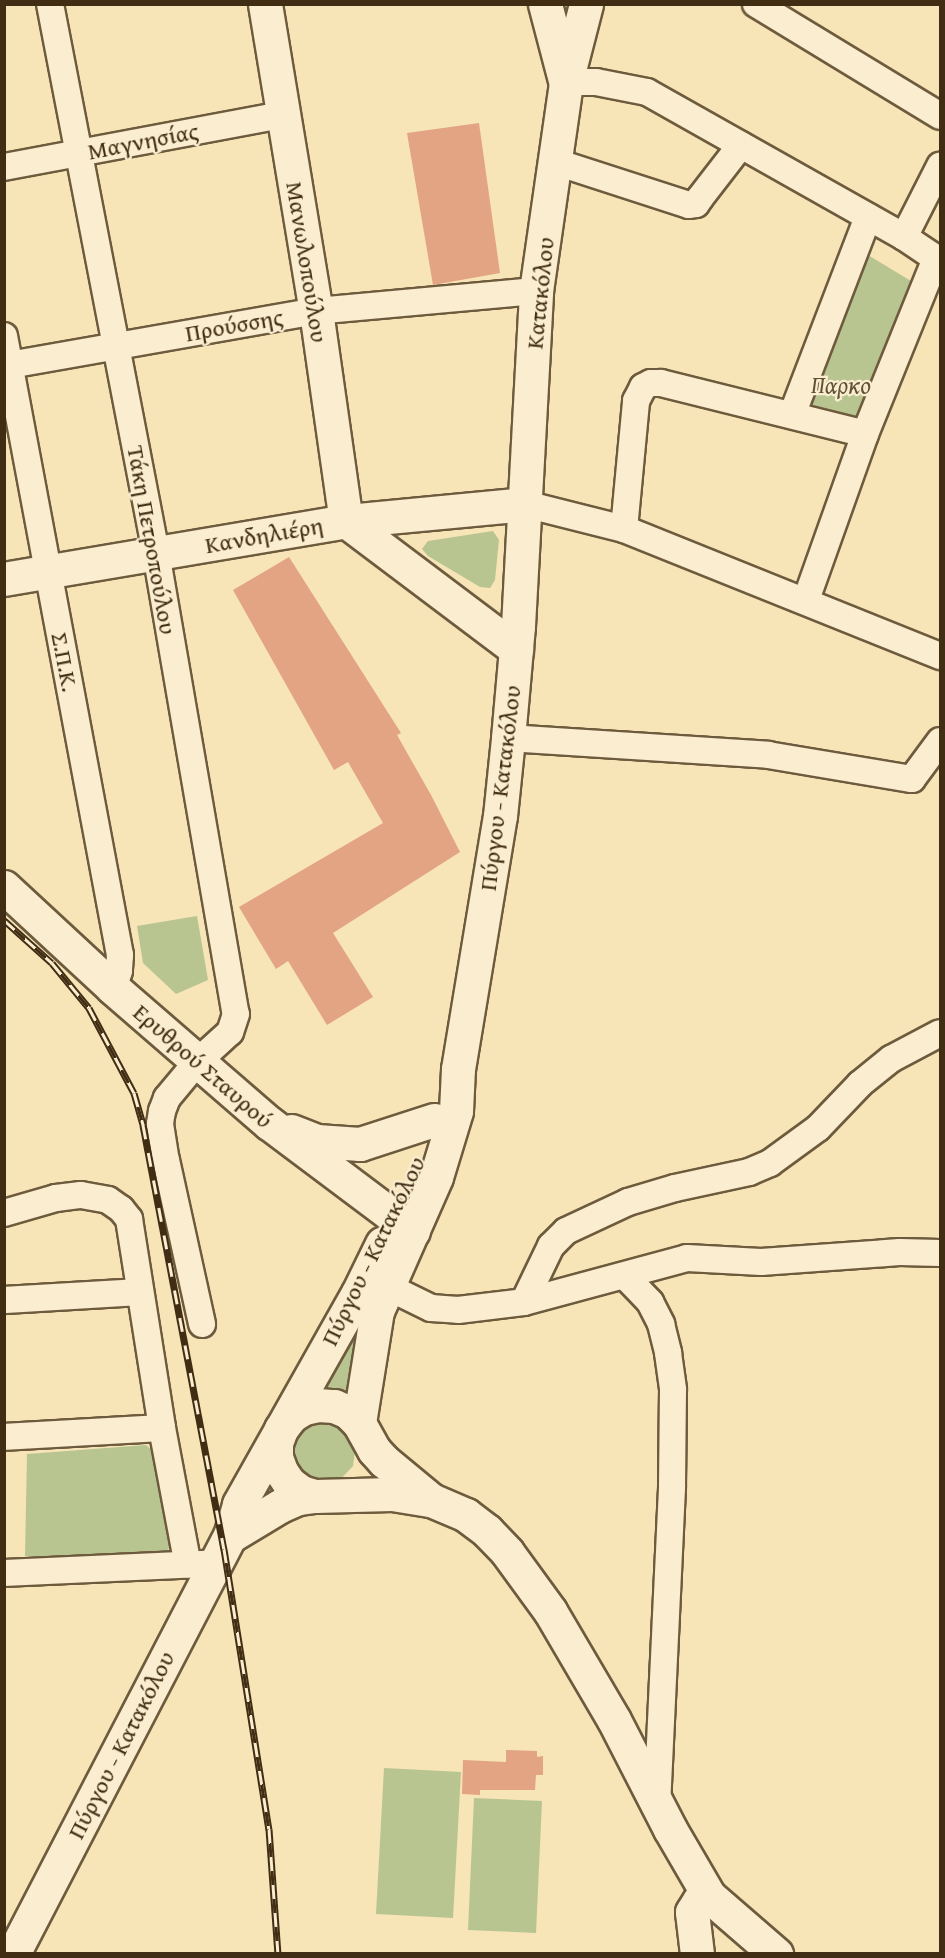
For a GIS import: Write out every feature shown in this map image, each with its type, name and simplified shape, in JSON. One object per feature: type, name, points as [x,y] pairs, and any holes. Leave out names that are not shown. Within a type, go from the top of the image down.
[{"type":"main road","name":"Μανωλοπούλου","points":[[265,4],[316,311],[346,521]]},
{"type":"main road","points":[[545,4],[566,82]]},
{"type":"main road","points":[[566,82],[586,4]]},
{"type":"main road","name":"Κατακόλου","points":[[525,504],[536,291],[566,82]]},
{"type":"main road","name":"Κανδηλιέρη","points":[[4,579],[346,521],[525,504]]},
{"type":"main road","name":"Πύργου - Κατακόλου","points":[[13,1953],[211,1555],[358,1293],[404,1224],[448,1144],[456,1111],[458,1069],[500,816],[516,649],[525,504]]},
{"type":"main road","points":[[346,521],[516,649]]},
{"type":"main road","name":"Ερυθρού Σταυρού","points":[[4,887],[113,988],[269,1123],[404,1224]]},
{"type":"main road","name":"Πύργου - Κατακόλου","points":[[211,1555],[280,1506],[298,1498],[323,1496],[345,1490],[360,1474],[367,1452],[362,1430],[377,1311],[387,1286],[434,1120],[458,1069]]},
{"type":"main road","points":[[269,1123],[317,1141],[360,1144],[434,1120]]},
{"type":"main road","name":"Πύργου - Κατακόλου","points":[[323,1496],[295,1487],[280,1471],[276,1457],[276,1443],[281,1429],[291,1416],[304,1408],[318,1405],[334,1406],[348,1412],[362,1430]]},
{"type":"main road","points":[[362,1430],[384,1461],[431,1500]]},
{"type":"main road","points":[[323,1496],[375,1492],[431,1500],[466,1515],[487,1531],[526,1575],[550,1611],[709,1896],[776,1953]]},
{"type":"main road","points":[[697,1953],[692,1912],[699,1901],[709,1896]]},
{"type":"street","name":"Τάκη Πετροπούλου","points":[[50,4],[156,553],[236,1014],[230,1032],[197,1062],[167,1098],[160,1124],[176,1216],[202,1324]]},
{"type":"street","points":[[756,4],[940,116]]},
{"type":"street","points":[[566,82],[596,82],[647,92],[904,237],[938,260],[865,434],[806,600]]},
{"type":"street","name":"Μαγνησίας","points":[[4,167],[282,115]]},
{"type":"street","points":[[556,162],[688,205],[696,204],[741,145]]},
{"type":"street","points":[[904,237],[940,166]]},
{"type":"street","points":[[792,415],[868,217]]},
{"type":"street","name":"Προύσσης","points":[[7,366],[316,311],[536,291]]},
{"type":"street","name":"Σ.Π.Κ.","points":[[4,336],[7,366],[120,955],[120,971],[113,988]]},
{"type":"street","points":[[624,530],[636,401],[643,387],[661,383],[865,434]]},
{"type":"street","points":[[525,504],[624,530],[806,600],[940,656]]},
{"type":"street","points":[[508,738],[768,755],[912,779],[940,741]]},
{"type":"street","points":[[524,1302],[551,1246],[566,1231],[628,1202],[675,1188],[749,1172],[770,1163],[818,1128],[860,1084],[891,1059],[940,1033]]},
{"type":"street","points":[[4,1213],[64,1197],[81,1195],[108,1200],[121,1209],[129,1219],[162,1428],[211,1555],[4,1573]]},
{"type":"street","points":[[387,1286],[431,1308],[458,1310],[524,1302],[626,1277],[687,1258],[761,1262],[900,1252],[940,1253]]},
{"type":"street","points":[[626,1277],[650,1302],[661,1324],[673,1390],[672,1488],[657,1802]]},
{"type":"street","points":[[4,1300],[140,1292]]},
{"type":"street","points":[[4,1437],[162,1428]]},
{"type":"green space","name":"Παρκο","points":[[863,252],[911,281],[857,424],[803,408]]},
{"type":"green space","points":[[493,531],[499,540],[495,580],[490,588],[480,587],[428,556],[422,549],[428,541]]},
{"type":"green space","points":[[197,916],[208,980],[176,994],[143,963],[137,926]]},
{"type":"green space","points":[[351,1320],[363,1325],[351,1402],[314,1393]]},
{"type":"green space","points":[[332,1419],[356,1443],[353,1466],[337,1483],[303,1482],[287,1440],[299,1423]]},
{"type":"green space","points":[[146,1445],[160,1457],[172,1542],[168,1550],[157,1556],[25,1556],[27,1454]]},
{"type":"green space","points":[[384,1768],[461,1772],[453,1918],[376,1914]]},
{"type":"green space","points":[[474,1798],[542,1801],[536,1933],[468,1930]]},
{"type":"building","points":[[479,123],[500,273],[433,285],[407,133]]},
{"type":"building","points":[[289,557],[401,733],[397,735],[460,852],[333,933],[373,997],[327,1025],[288,961],[276,969],[239,907],[383,823],[348,762],[334,770],[233,590]]},
{"type":"building","points":[[506,1750],[537,1751],[537,1757],[543,1756],[543,1775],[536,1775],[535,1790],[480,1790],[480,1795],[462,1794],[463,1760],[506,1762]]},
{"type":"railway","points":[[4,920],[52,963],[89,1008],[134,1093],[143,1125],[224,1549],[269,1829],[278,1954]]}]
